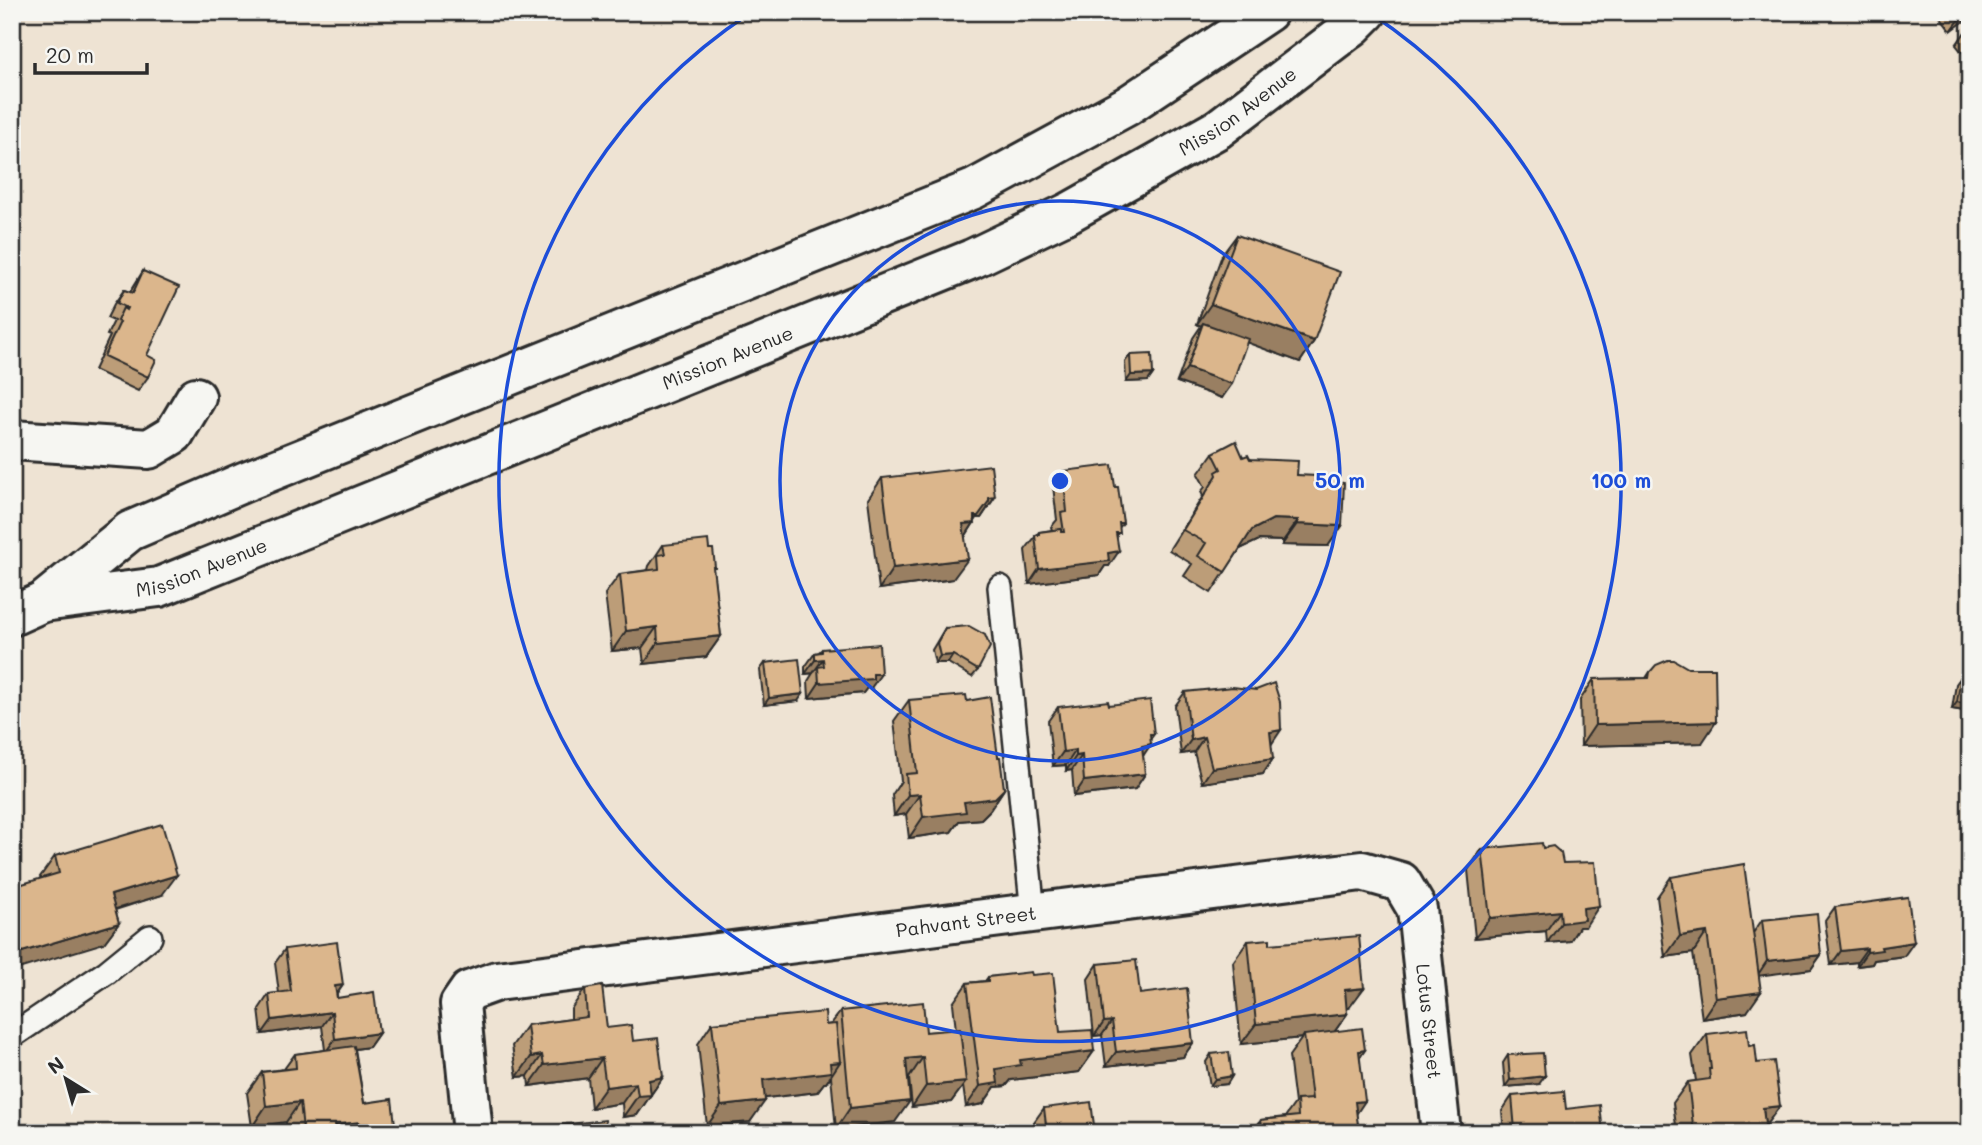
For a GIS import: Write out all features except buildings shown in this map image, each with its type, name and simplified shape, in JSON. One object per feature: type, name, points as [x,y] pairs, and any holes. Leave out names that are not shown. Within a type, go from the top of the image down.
[{"type":"main road","name":"Mission Avenue","points":[[28,609],[130,531],[244,482],[974,189],[1127,106],[1268,12]]},
{"type":"main road","name":"Mission Avenue","points":[[28,609],[159,587],[972,259],[1070,212],[1218,129],[1353,26],[1367,12]]},
{"type":"main road","points":[[12,440],[149,449],[174,434],[196,397]]},
{"type":"main road","name":"Pahvant Street","points":[[473,1133],[460,1004],[469,991],[498,981],[1362,871],[1402,883],[1417,909]]},
{"type":"main road","name":"Lotus Street","points":[[1417,909],[1441,1133]]},
{"type":"lane","points":[[1000,587],[1033,913]]},
{"type":"lane","points":[[12,1036],[107,972],[150,937]]}]
